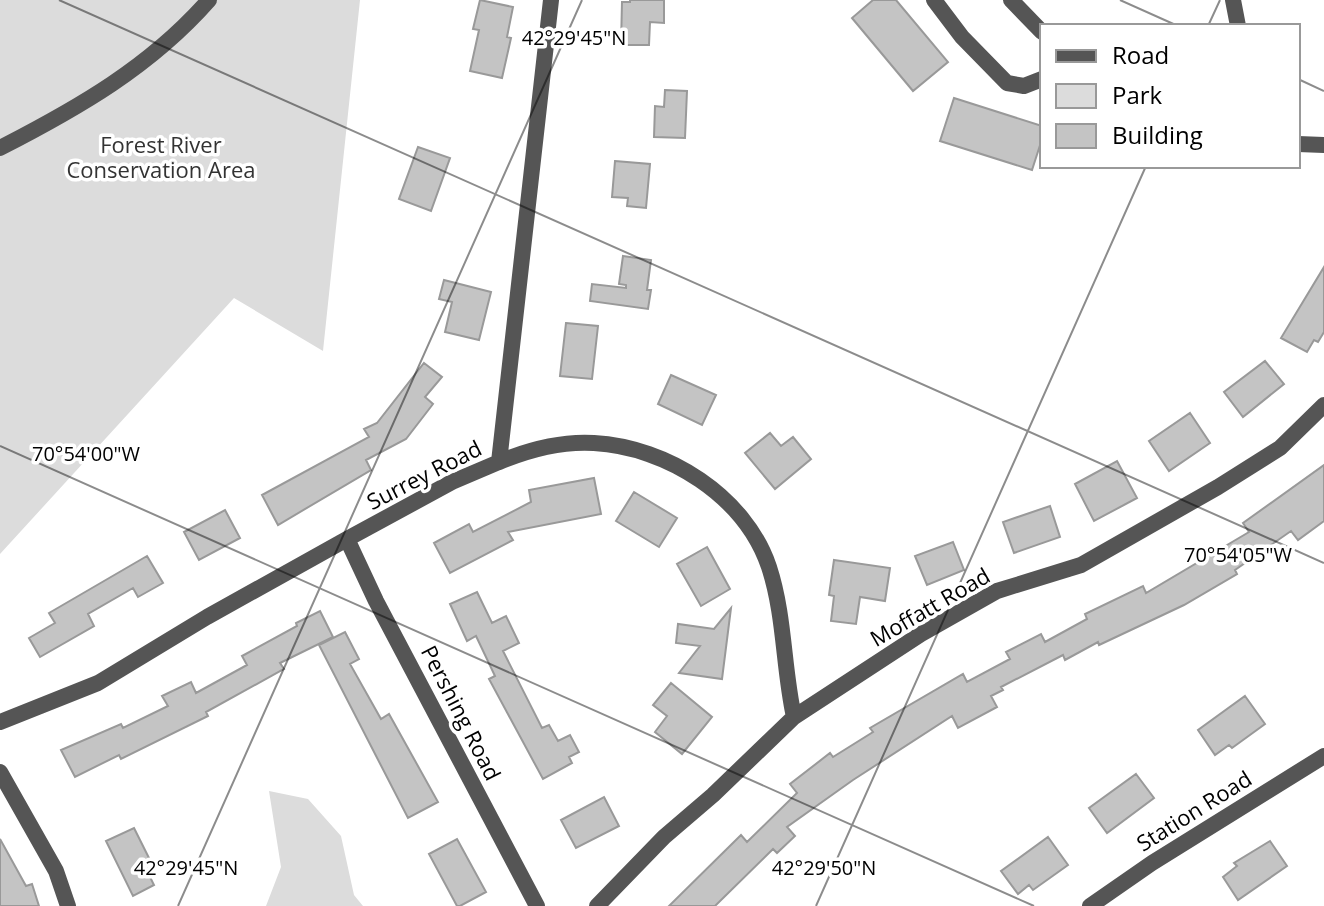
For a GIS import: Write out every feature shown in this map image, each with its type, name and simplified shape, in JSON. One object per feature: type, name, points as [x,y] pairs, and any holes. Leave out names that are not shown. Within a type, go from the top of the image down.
[{"type":"street","points":[[0,148],[90,100],[126,75],[209,0]]},
{"type":"street","name":"Surrey Road","points":[[0,722],[98,683],[207,617],[347,539],[452,482],[499,462],[551,0]]},
{"type":"street","points":[[934,0],[962,37],[1007,83],[1024,86],[1040,80]]},
{"type":"street","points":[[1011,0],[1040,30]]},
{"type":"street","points":[[1233,0],[1238,24]]},
{"type":"street","points":[[1300,144],[1324,145]]},
{"type":"street","name":"Moffatt Road","points":[[597,906],[664,837],[723,786],[794,717],[921,634],[997,591],[1081,565],[1238,475],[1280,448],[1324,405]]},
{"type":"street","points":[[499,462],[547,447],[594,443],[635,450],[671,464],[728,501],[750,529],[768,563],[778,597],[794,717]]},
{"type":"street","name":"Pershing Road","points":[[347,539],[537,906]]},
{"type":"street","name":"Station Road","points":[[1090,906],[1152,863],[1324,756]]},
{"type":"street","points":[[0,772],[56,871],[68,906]]},
{"type":"green space","name":"Forest River Conservation Area","points":[[0,0],[360,0],[323,351],[234,298],[0,554]]},
{"type":"green space","points":[[269,791],[308,799],[341,836],[354,895],[363,906],[266,906],[281,867]]},
{"type":"building","points":[[480,0],[513,7],[507,37],[511,38],[502,78],[470,71],[479,30],[473,29]]},
{"type":"building","points":[[664,0],[664,23],[650,22],[649,45],[621,45],[622,2]]},
{"type":"building","points":[[873,0],[896,0],[948,62],[913,91],[852,18]]},
{"type":"building","points":[[665,90],[687,91],[685,138],[654,137],[655,106],[664,107]]},
{"type":"building","points":[[954,98],[1040,125],[1040,145],[1032,170],[940,141]]},
{"type":"building","points":[[418,147],[450,158],[431,211],[399,199]]},
{"type":"building","points":[[615,161],[650,164],[646,208],[627,206],[628,198],[612,197]]},
{"type":"building","points":[[623,256],[651,260],[648,309],[590,301],[592,284],[626,288],[626,285],[619,284]]},
{"type":"building","points":[[1324,267],[1324,332],[1318,342],[1314,340],[1307,352],[1281,338]]},
{"type":"building","points":[[444,280],[491,292],[479,340],[445,332],[452,302],[439,299]]},
{"type":"building","points":[[566,323],[598,326],[592,379],[560,376]]},
{"type":"building","points":[[1265,361],[1284,384],[1243,417],[1224,392]]},
{"type":"building","points":[[424,363],[442,377],[425,397],[433,404],[406,439],[366,460],[371,470],[278,525],[262,495],[369,437],[364,429],[377,423]]},
{"type":"building","points":[[671,375],[716,395],[702,425],[658,404]]},
{"type":"building","points":[[1190,413],[1210,443],[1169,471],[1149,441]]},
{"type":"building","points":[[770,433],[781,446],[793,437],[811,459],[775,489],[745,453]]},
{"type":"building","points":[[1117,461],[1137,498],[1094,521],[1075,484]]},
{"type":"building","points":[[1324,465],[1324,521],[1298,540],[1291,531],[1235,570],[1237,574],[1184,605],[1099,645],[1098,642],[1065,660],[1063,655],[1001,687],[1003,690],[991,696],[997,707],[958,728],[952,716],[787,827],[795,836],[777,853],[773,849],[715,906],[669,906],[741,835],[747,842],[797,793],[790,784],[830,753],[833,757],[873,732],[870,728],[963,674],[967,682],[1010,659],[1006,652],[1041,634],[1045,642],[1087,619],[1085,614],[1143,586],[1146,593],[1249,532],[1243,523]]},
{"type":"building","points":[[594,478],[601,514],[508,532],[513,540],[450,573],[434,543],[469,524],[473,532],[531,502],[529,490]]},
{"type":"building","points":[[634,492],[677,518],[659,547],[616,521]]},
{"type":"building","points":[[1050,506],[1060,537],[1014,553],[1003,522]]},
{"type":"building","points":[[225,510],[240,538],[199,560],[184,532]]},
{"type":"building","points":[[953,542],[964,570],[927,585],[915,556]]},
{"type":"building","points":[[707,547],[730,589],[701,606],[677,564]]},
{"type":"building","points":[[147,556],[163,583],[138,597],[133,588],[88,614],[94,626],[40,657],[29,638],[55,623],[49,613]]},
{"type":"building","points":[[834,560],[890,568],[885,601],[860,597],[856,624],[831,621],[834,596],[829,595]]},
{"type":"building","points":[[477,592],[492,623],[506,616],[519,643],[503,651],[542,728],[549,725],[558,741],[570,735],[579,752],[569,757],[572,763],[543,779],[489,679],[495,676],[476,636],[467,641],[450,604]]},
{"type":"building","points":[[731,608],[722,679],[679,673],[700,646],[676,643],[678,624],[714,629]]},
{"type":"building","points":[[320,611],[333,637],[280,663],[284,669],[206,712],[208,716],[121,759],[119,755],[75,777],[61,750],[121,724],[123,728],[168,706],[162,696],[191,682],[196,693],[247,665],[242,656]]},
{"type":"building","points":[[345,632],[359,659],[350,664],[381,719],[389,714],[438,802],[408,818],[319,645]]},
{"type":"building","points":[[671,683],[712,717],[682,754],[655,732],[667,716],[653,705]]},
{"type":"building","points":[[1245,696],[1265,724],[1232,748],[1229,745],[1215,755],[1198,730]]},
{"type":"building","points":[[1136,774],[1154,798],[1107,833],[1089,808]]},
{"type":"building","points":[[604,797],[619,826],[576,848],[561,820]]},
{"type":"building","points":[[134,828],[153,866],[146,869],[154,885],[133,896],[106,841]]},
{"type":"building","points":[[1048,837],[1068,865],[1033,890],[1029,885],[1018,894],[1001,871]]},
{"type":"building","points":[[0,839],[26,886],[32,884],[39,906],[0,906]]},
{"type":"building","points":[[457,839],[486,892],[460,906],[457,906],[429,854]]},
{"type":"building","points":[[1270,841],[1287,866],[1238,900],[1223,877],[1237,866],[1234,863]]}]
